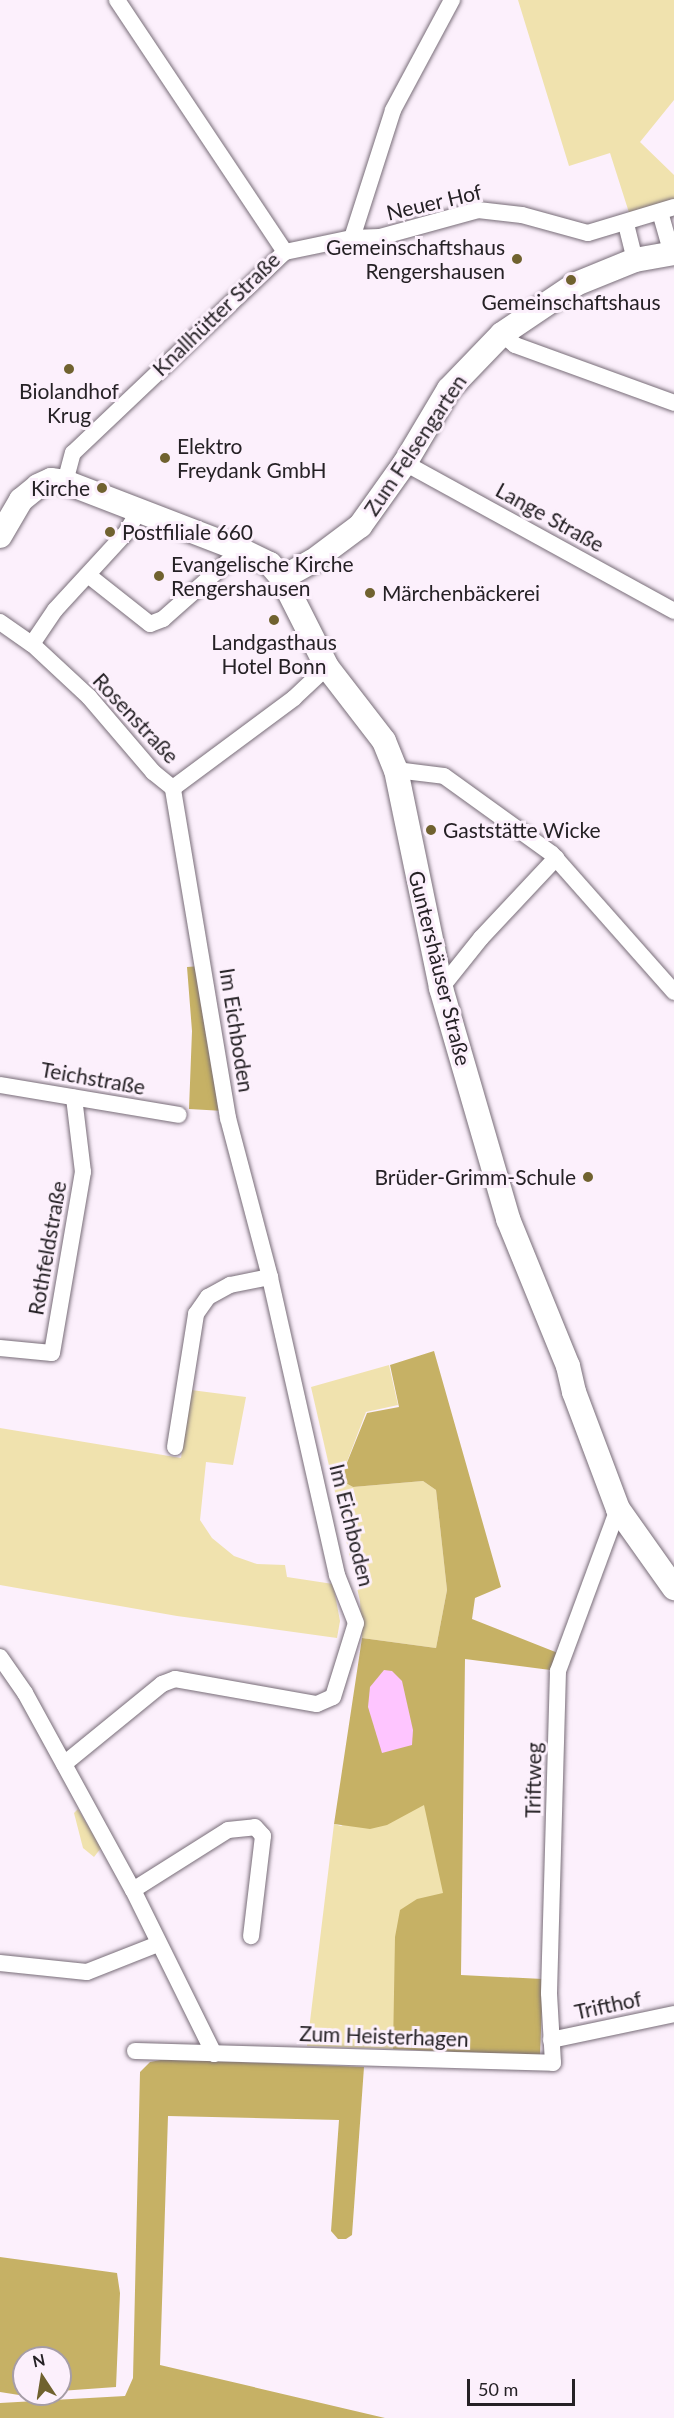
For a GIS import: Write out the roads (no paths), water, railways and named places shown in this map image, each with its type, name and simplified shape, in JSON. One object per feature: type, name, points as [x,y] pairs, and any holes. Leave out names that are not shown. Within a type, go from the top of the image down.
[{"type":"street","name":"Knallhütter Straße","points":[[65,482],[74,453],[285,252],[117,0]]},
{"type":"street","points":[[352,238],[393,110],[452,0]]},
{"type":"street","name":"Neuer Hof","points":[[285,252],[352,238],[380,237],[478,210],[522,214],[588,233],[626,224],[667,210],[673,253]]},
{"type":"street","points":[[626,224],[635,260]]},
{"type":"street","name":"Zum Felsengarten","points":[[282,578],[313,561],[360,526],[405,463],[449,389],[502,334],[576,284],[635,260],[673,253]]},
{"type":"street","points":[[502,334],[516,345],[674,403]]},
{"type":"street","name":"Lange Straße","points":[[405,463],[674,611]]},
{"type":"street","points":[[0,536],[21,500],[38,486],[51,480],[65,482]]},
{"type":"street","name":"Guntershäuser Straße","points":[[65,482],[241,550],[270,564],[282,578],[327,667],[384,741],[396,770],[441,988],[508,1219],[568,1366],[584,1422],[618,1509],[674,1588]]},
{"type":"street","points":[[32,644],[55,610],[125,534],[138,512]]},
{"type":"street","points":[[88,575],[150,624],[163,619],[241,550]]},
{"type":"street","name":"Rosenstraße","points":[[0,622],[32,644],[89,696],[153,772],[174,788],[294,698],[327,667]]},
{"type":"street","points":[[396,770],[444,776],[556,858],[674,992]]},
{"type":"street","name":"Im Eichboden","points":[[64,1764],[162,1684],[175,1679],[317,1704],[333,1697],[356,1623],[338,1575],[270,1277],[228,1118],[174,788]]},
{"type":"street","points":[[441,988],[481,938],[556,858]]},
{"type":"street","name":"Teichstraße","points":[[0,1085],[178,1115]]},
{"type":"street","name":"Rothfeldstraße","points":[[0,1348],[52,1353],[83,1172],[74,1098]]},
{"type":"street","points":[[176,1447],[196,1314],[208,1297],[230,1285],[270,1277]]},
{"type":"street","name":"Triftweg","points":[[553,2063],[549,1993],[558,1671],[618,1509]]},
{"type":"street","points":[[0,1657],[25,1693],[133,1890],[214,2054]]},
{"type":"street","points":[[133,1890],[228,1830],[255,1827],[262,1836],[251,1936]]},
{"type":"street","points":[[0,1963],[87,1972],[158,1944]]},
{"type":"street","name":"Trifthof","points":[[551,2040],[674,2014]]},
{"type":"street","name":"Zum Heisterhagen","points":[[135,2051],[553,2063]]},
{"type":"place","name":"Gemeinschaftshaus Rengershausen","points":[[517,259]]},
{"type":"place","name":"Gemeinschaftshaus","points":[[571,280]]},
{"type":"place","name":"Biolandhof Krug","points":[[69,369]]},
{"type":"place","name":"Elektro Freydank GmbH","points":[[165,458]]},
{"type":"place","name":"Kirche","points":[[102,488]]},
{"type":"place","name":"Postfiliale 660","points":[[110,532]]},
{"type":"place","name":"Evangelische Kirche Rengershausen","points":[[159,576]]},
{"type":"place","name":"Märchenbäckerei","points":[[370,593]]},
{"type":"place","name":"Landgasthaus Hotel Bonn","points":[[274,620]]},
{"type":"place","name":"Gaststätte Wicke","points":[[431,830]]},
{"type":"place","name":"Brüder-Grimm-Schule","points":[[588,1177]]}]
